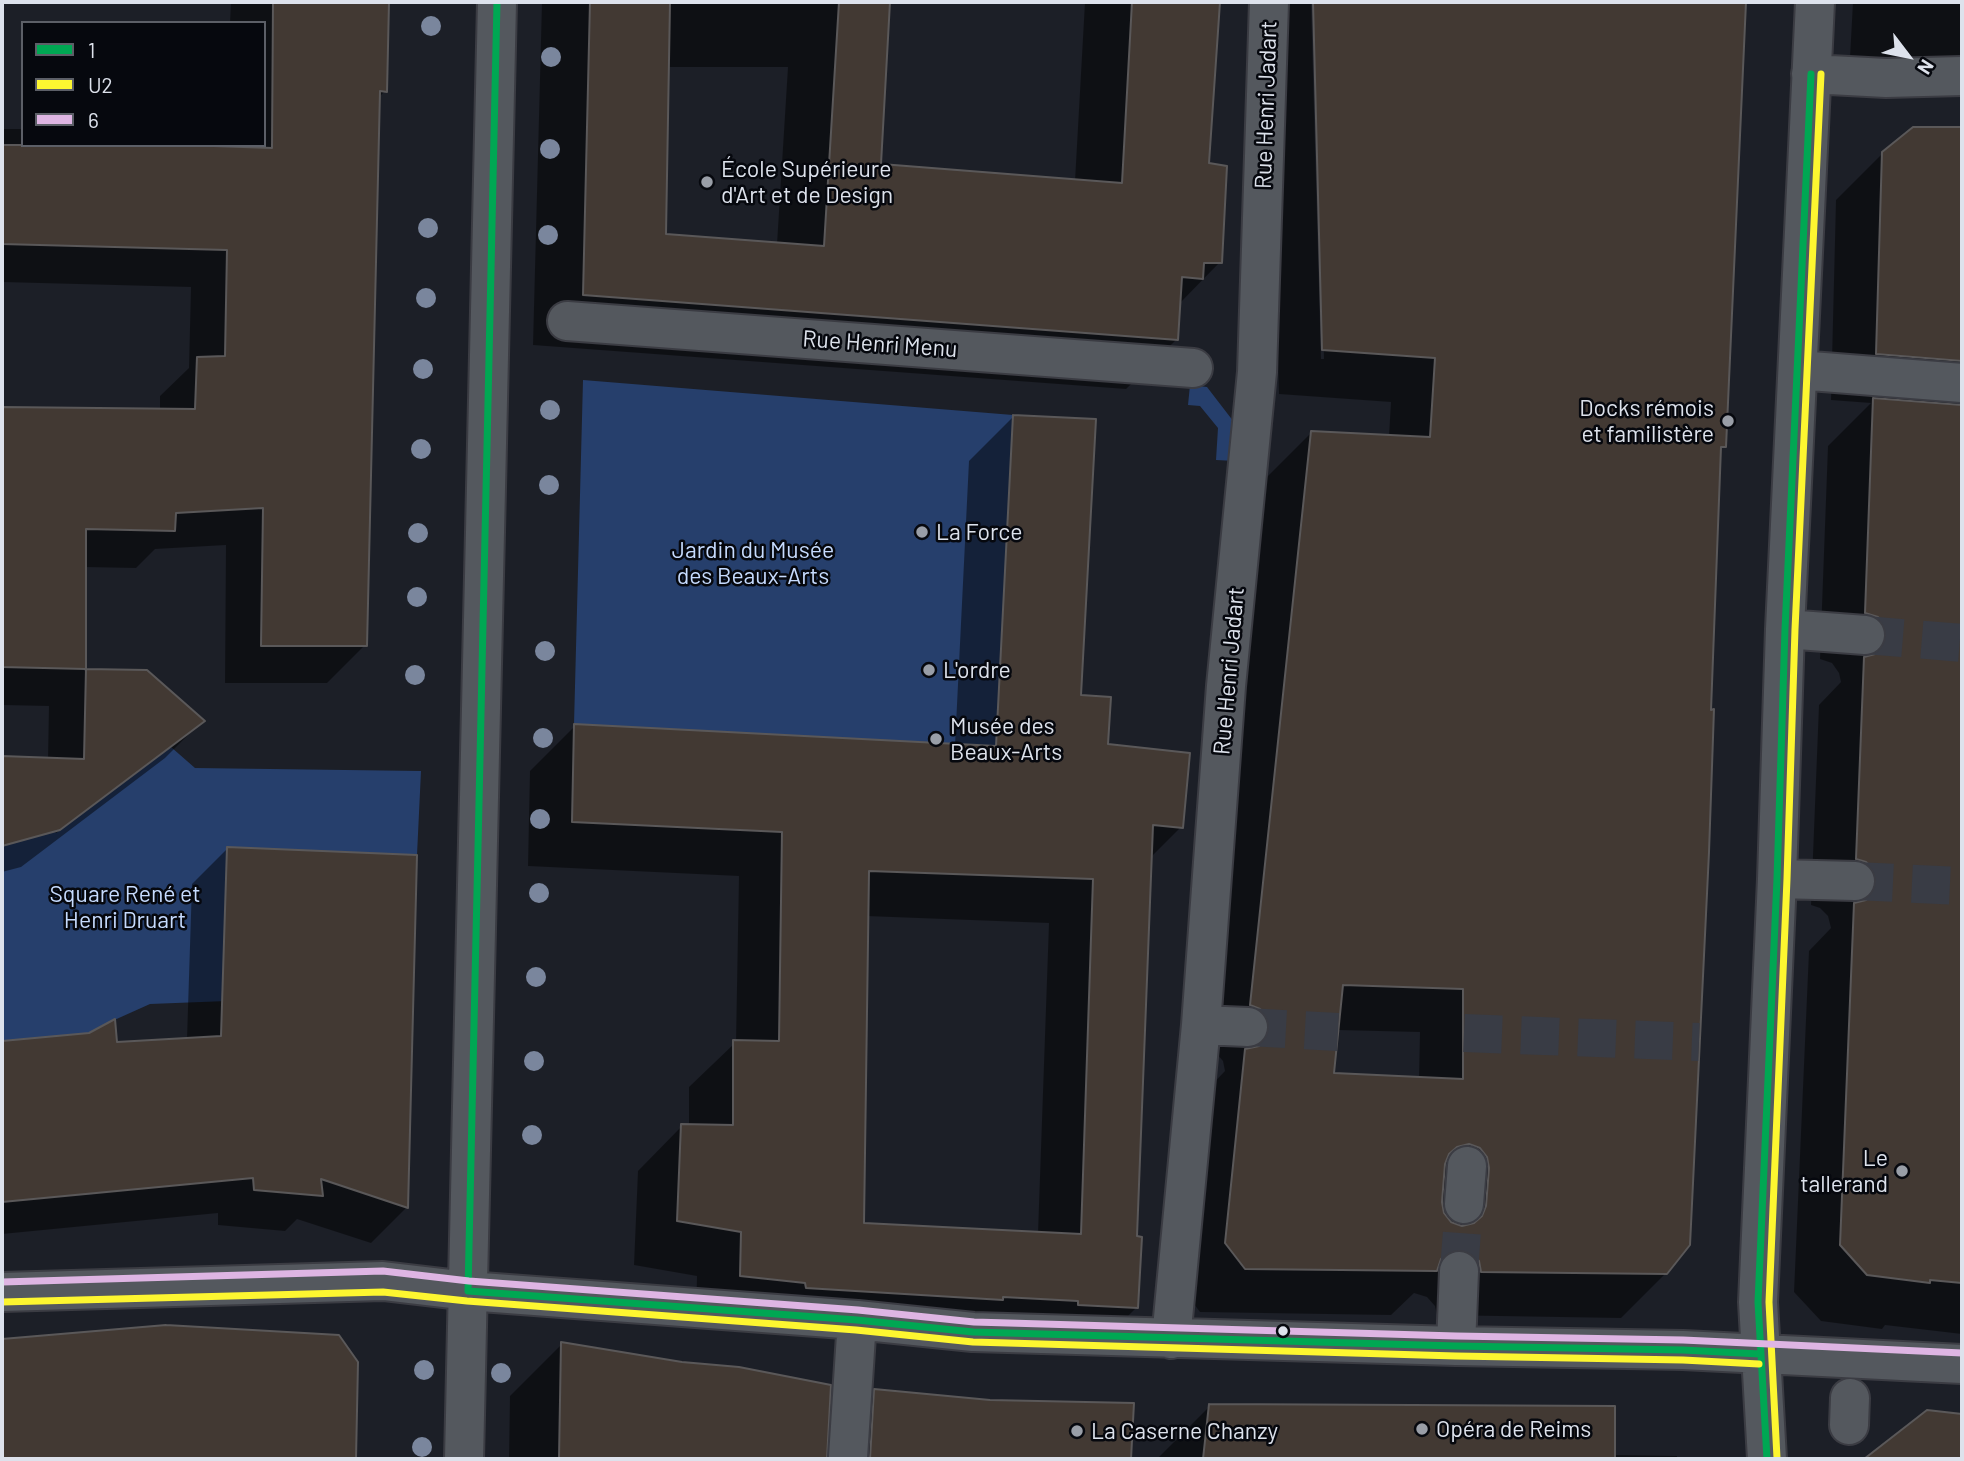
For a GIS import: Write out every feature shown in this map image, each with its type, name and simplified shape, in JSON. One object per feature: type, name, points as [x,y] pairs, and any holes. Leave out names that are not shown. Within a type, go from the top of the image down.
[{"type":"street","points":[[464,1459],[498,2]]},
{"type":"street","name":"Rue Henri Jadart","points":[[1171,1339],[1201,1026],[1226,686],[1257,372],[1269,2]]},
{"type":"street","points":[[1768,1459],[1758,1302],[1777,879],[1784,629],[1815,2]]},
{"type":"street","points":[[1811,74],[1886,78],[1962,76]]},
{"type":"street","name":"Rue Henri Menu","points":[[567,321],[1193,368]]},
{"type":"street","points":[[1798,370],[1962,383]]},
{"type":"street","points":[[1784,629],[1865,635]]},
{"type":"street","points":[[1777,879],[1855,881]]},
{"type":"street","points":[[1201,1026],[1248,1027]]},
{"type":"street","points":[[1464,1204],[1467,1166]]},
{"type":"street","points":[[1456,1346],[1459,1271]]},
{"type":"street","points":[[2,1292],[383,1280],[468,1291],[858,1320],[973,1332],[1683,1350],[1962,1364]]},
{"type":"street","points":[[848,1457],[858,1320]]},
{"type":"green space","name":"Jardin du Musée des Beaux-Arts","points":[[583,380],[1013,415],[996,746],[574,724]]},
{"type":"green space","points":[[1190,385],[1207,387],[1237,426],[1235,461],[1216,460],[1218,428],[1200,406],[1188,405]]},
{"type":"green space","name":"Square René et Henri Druart","points":[[171,747],[195,768],[421,771],[417,855],[227,847],[227,1001],[150,1004],[101,1026],[87,1127],[94,1194],[71,1196],[56,1037],[2,1042],[2,846],[53,829],[56,833]]},
{"type":"building","points":[[273,2],[389,2],[387,92],[380,91],[367,646],[261,646],[263,508],[176,513],[175,531],[86,529],[86,669],[2,667],[2,407],[195,409],[197,357],[225,356],[227,250],[2,244],[2,145],[272,148]]},
{"type":"building","points":[[590,2],[670,2],[666,234],[824,246],[839,2],[890,2],[881,164],[1122,183],[1132,2],[1220,2],[1209,163],[1227,166],[1222,263],[1204,263],[1203,279],[1182,277],[1178,340],[583,295]]},
{"type":"building","points":[[1313,2],[1746,2],[1726,447],[1721,447],[1711,710],[1714,709],[1709,852],[1690,1245],[1667,1274],[1481,1272],[1479,1261],[1471,1253],[1459,1249],[1449,1251],[1441,1259],[1437,1271],[1245,1269],[1225,1243],[1245,1049],[1259,1046],[1267,1038],[1270,1029],[1267,1016],[1250,1005],[1311,431],[1430,437],[1435,358],[1322,350]],"holes":[[[1343,985],[1463,989],[1463,1079],[1334,1073]],[[1469,1144],[1480,1148],[1487,1157],[1489,1168],[1486,1206],[1482,1216],[1474,1223],[1462,1226],[1451,1222],[1444,1213],[1442,1202],[1445,1164],[1449,1154],[1457,1147]]]},
{"type":"building","points":[[1913,127],[1962,127],[1962,361],[1876,354],[1882,152]]},
{"type":"building","points":[[1873,398],[1962,405],[1962,1283],[1930,1280],[1930,1283],[1867,1275],[1840,1245],[1854,903],[1866,900],[1873,893],[1877,882],[1874,870],[1866,862],[1856,859],[1864,657],[1883,648],[1887,636],[1885,626],[1878,617],[1865,613]]},
{"type":"building","points":[[1013,415],[1096,419],[1081,695],[1111,697],[1108,744],[1190,753],[1183,828],[1153,825],[1137,1236],[1142,1237],[1138,1308],[1078,1305],[1078,1301],[1003,1297],[1003,1300],[806,1288],[805,1283],[740,1276],[741,1232],[677,1221],[681,1124],[733,1125],[733,1040],[779,1041],[782,832],[572,822],[574,724],[996,746]],"holes":[[[869,871],[1093,879],[1081,1234],[864,1223]]]},
{"type":"building","points":[[86,669],[147,670],[205,721],[60,830],[2,846],[2,756],[84,759]]},
{"type":"building","points":[[227,847],[417,855],[408,1208],[321,1179],[323,1196],[254,1190],[253,1178],[2,1202],[2,1041],[89,1033],[115,1019],[117,1042],[221,1036]]},
{"type":"building","points":[[166,1325],[339,1335],[358,1362],[356,1459],[2,1459],[2,1339]]},
{"type":"building","points":[[561,1342],[682,1362],[739,1367],[831,1385],[827,1459],[559,1459]]},
{"type":"building","points":[[874,1389],[990,1400],[1134,1403],[1131,1459],[870,1459]]},
{"type":"building","name":"Opéra de Reims","points":[[1209,1404],[1615,1406],[1615,1459],[1203,1459]]},
{"type":"building","points":[[1927,1410],[1962,1414],[1962,1459],[1864,1459]]},
{"type":"tunnel","points":[[1865,635],[1962,643]]},
{"type":"tunnel","points":[[1855,881],[1962,886]]},
{"type":"tunnel","points":[[1248,1027],[1338,1032]]},
{"type":"tunnel","points":[[1464,1033],[1699,1042]]},
{"type":"tunnel","points":[[1459,1271],[1464,1204]]},
{"type":"transit line","name":"1","points":[[468,1291],[497,2]]},
{"type":"transit line","name":"1","points":[[1767,1459],[1758,1302],[1811,74]]},
{"type":"transit line","name":"U2","points":[[1777,1458],[1769,1302],[1795,629],[1821,74]]},
{"type":"transit line","name":"6","points":[[2,1282],[383,1271],[469,1281],[858,1310],[974,1322],[1683,1340],[1962,1353]]},
{"type":"transit line","name":"1","points":[[468,1291],[857,1320],[973,1332],[1760,1354]]},
{"type":"transit line","name":"U2","points":[[2,1302],[383,1292],[973,1342],[1759,1364]]},
{"type":"place","name":"École Supérieure d'Art et de Design","points":[[707,182]]},
{"type":"place","name":"Docks rémois et familistère","points":[[1728,421]]},
{"type":"place","name":"La Force","points":[[922,532]]},
{"type":"place","name":"L'ordre","points":[[929,670]]},
{"type":"place","name":"Musée des Beaux-Arts","points":[[936,739]]},
{"type":"place","name":"Le tallerand","points":[[1902,1171]]},
{"type":"place","name":"Opéra de Reims","points":[[1422,1429]]},
{"type":"place","name":"La Caserne Chanzy","points":[[1077,1431]]}]
